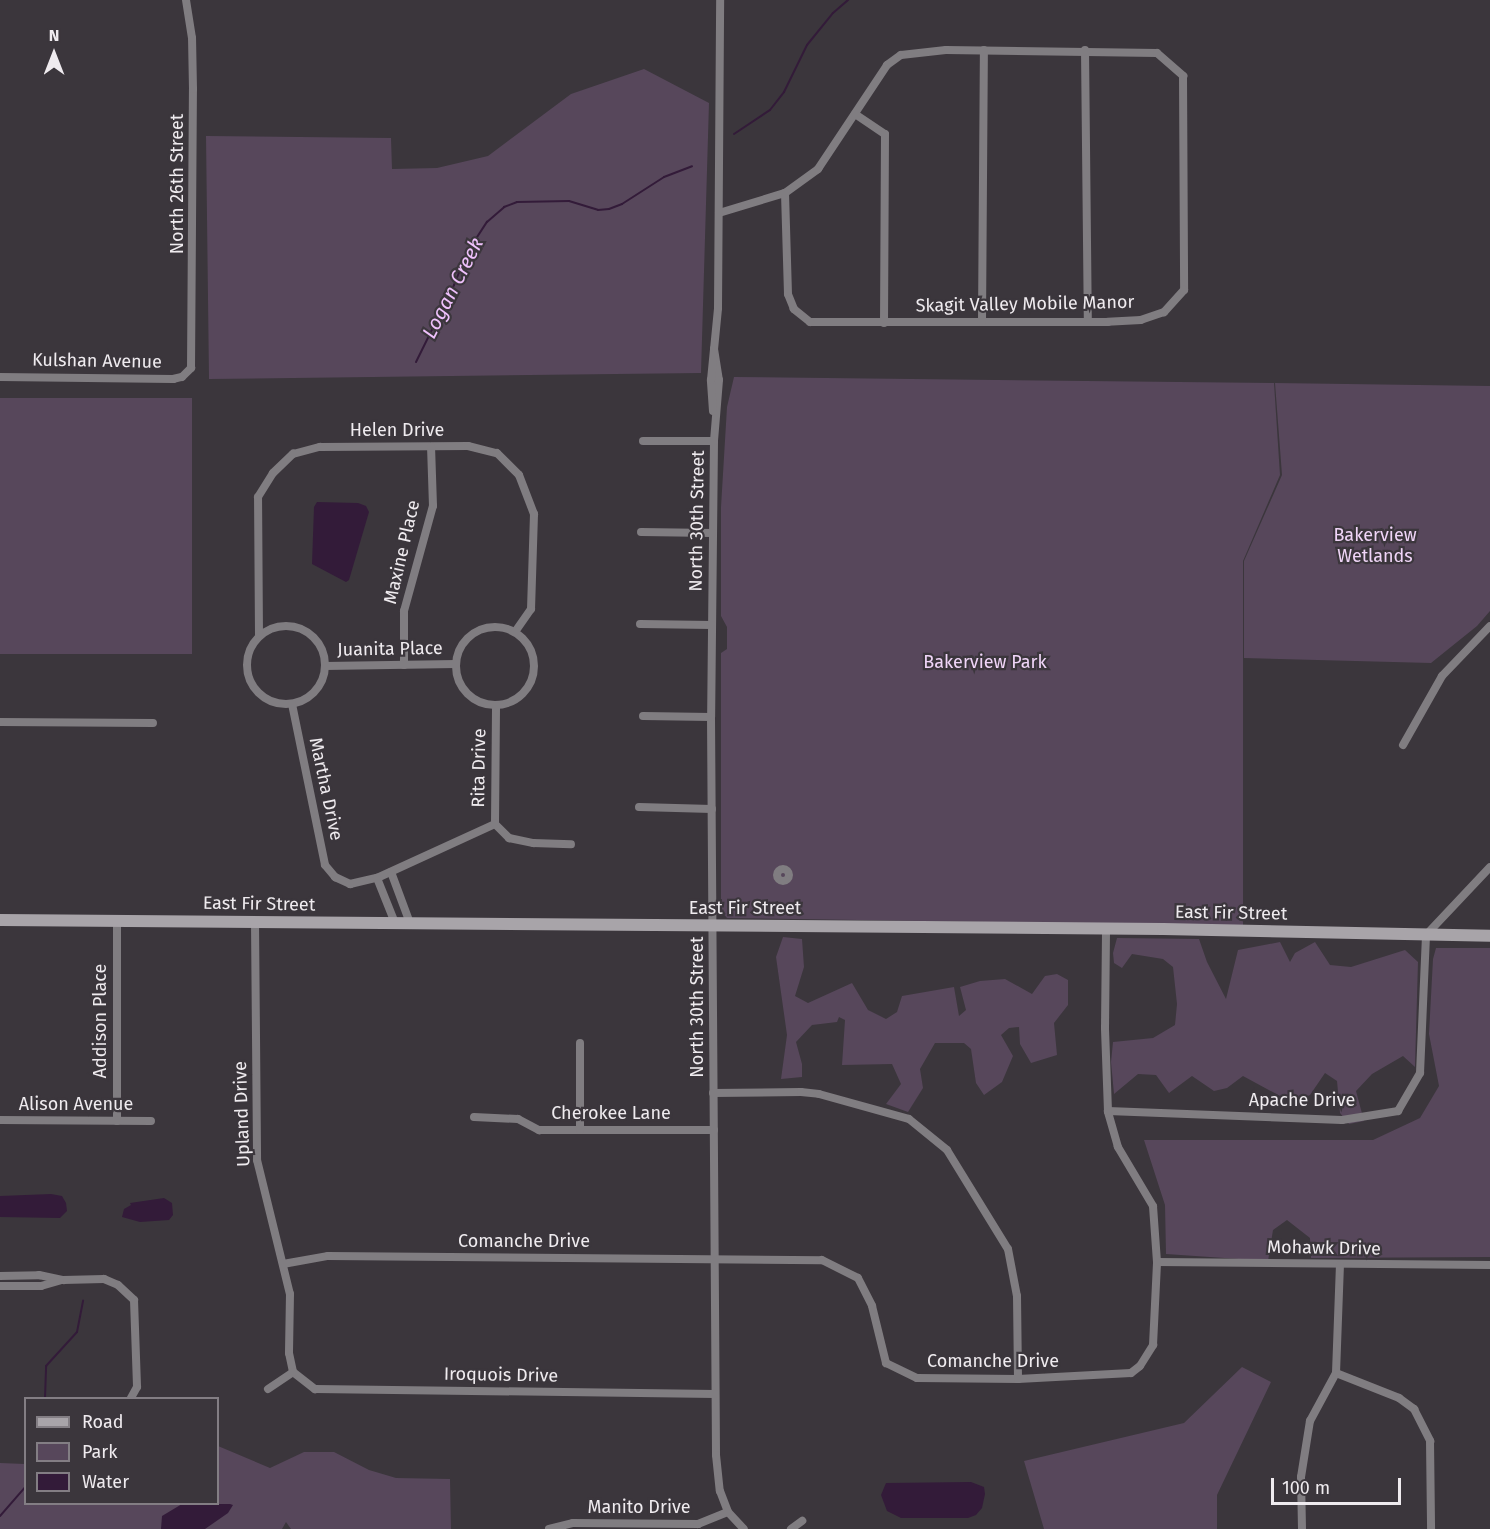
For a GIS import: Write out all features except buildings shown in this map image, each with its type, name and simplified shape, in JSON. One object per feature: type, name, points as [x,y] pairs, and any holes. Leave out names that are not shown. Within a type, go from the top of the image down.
[{"type":"street","name":"North 26th Street","points":[[186,0],[192,38],[194,155],[191,368]]},
{"type":"street","name":"North 30th Street","points":[[720,0],[718,308],[711,380],[714,441],[711,717],[715,1394],[717,1474],[728,1512],[744,1529]]},
{"type":"street","name":"Skagit Valley Mobile Manor","points":[[719,213],[786,193],[818,169],[887,65],[901,55],[984,50],[1157,53],[1184,76],[1184,290],[1164,312],[1141,320],[810,322],[794,309],[788,294],[786,193]]},
{"type":"street","points":[[982,322],[984,50]]},
{"type":"street","points":[[1085,50],[1088,322]]},
{"type":"street","points":[[855,114],[885,134],[884,323]]},
{"type":"street","name":"Kulshan Avenue","points":[[0,376],[173,379],[182,377],[191,368]]},
{"type":"street","points":[[643,441],[714,441]]},
{"type":"street","name":"Helen Drive","points":[[259,635],[258,497],[273,472],[293,454],[320,447],[468,446],[497,453],[519,475],[534,514],[531,609],[515,632]]},
{"type":"street","name":"Maxine Place","points":[[404,665],[404,611],[433,506],[431,447]]},
{"type":"street","points":[[641,532],[712,533]]},
{"type":"street","points":[[640,624],[712,625]]},
{"type":"street","points":[[288,625],[303,629],[319,645],[325,666],[320,684],[308,697],[291,704],[275,703],[260,695],[250,681],[246,665],[249,648],[259,635],[273,627],[288,625]]},
{"type":"street","points":[[1403,745],[1442,676],[1490,626]]},
{"type":"street","points":[[496,627],[515,632],[525,640],[532,651],[535,663],[534,676],[520,697],[496,706],[476,701],[467,694],[457,675],[456,664],[459,651],[466,640],[476,632],[496,627]]},
{"type":"street","name":"Juanita Place","points":[[325,666],[456,664]]},
{"type":"street","name":"Martha Drive","points":[[291,704],[325,865],[336,877]]},
{"type":"street","name":"Rita Drive","points":[[336,877],[350,884],[377,878],[495,824],[496,706]]},
{"type":"street","points":[[643,716],[711,717]]},
{"type":"street","points":[[0,722],[153,723]]},
{"type":"street","points":[[639,807],[712,809]]},
{"type":"street","points":[[495,824],[509,838],[533,843],[572,844]]},
{"type":"street","points":[[1426,935],[1490,867]]},
{"type":"street","points":[[391,872],[410,923]]},
{"type":"street","points":[[377,878],[395,923]]},
{"type":"street","name":"East Fir Street","points":[[0,920],[1106,929],[1490,936]]},
{"type":"street","name":"Addison Place","points":[[117,920],[117,1121]]},
{"type":"street","name":"Upland Drive","points":[[255,922],[257,1160],[290,1294],[289,1353],[293,1372]]},
{"type":"street","name":"Comanche Drive","points":[[283,1264],[328,1256],[822,1260],[858,1278],[872,1306],[886,1363],[917,1378],[1113,1376],[1131,1373],[1140,1366],[1153,1345],[1157,1262],[1153,1206],[1118,1147],[1108,1111],[1105,1028],[1106,929]]},
{"type":"street","name":"Apache Drive","points":[[1108,1111],[1342,1120],[1398,1111],[1420,1073],[1426,935]]},
{"type":"street","points":[[580,1043],[580,1130]]},
{"type":"street","points":[[713,1093],[801,1092],[819,1094],[909,1119],[947,1150],[1008,1249],[1017,1296],[1018,1378]]},
{"type":"street","name":"Cherokee Lane","points":[[474,1117],[518,1119],[539,1130],[714,1130]]},
{"type":"street","name":"Alison Avenue","points":[[0,1120],[151,1121]]},
{"type":"street","name":"Mohawk Drive","points":[[1157,1262],[1490,1265]]},
{"type":"street","points":[[1302,1529],[1301,1477],[1310,1421],[1336,1373],[1340,1264]]},
{"type":"street","points":[[0,1276],[39,1275],[63,1280],[104,1279],[118,1285],[134,1300],[137,1387],[132,1397]]},
{"type":"street","points":[[0,1286],[41,1286],[63,1280]]},
{"type":"street","points":[[268,1389],[293,1372]]},
{"type":"street","name":"Iroquois Drive","points":[[293,1372],[315,1389],[715,1394]]},
{"type":"street","points":[[1336,1373],[1399,1398],[1414,1409],[1430,1441],[1431,1529]]},
{"type":"street","name":"Manito Drive","points":[[549,1529],[573,1523],[698,1524],[728,1512]]},
{"type":"street","points":[[791,1529],[802,1521]]},
{"type":"green space","points":[[644,69],[709,103],[701,373],[209,379],[206,136],[391,138],[392,169],[437,168],[488,156],[571,94]]},
{"type":"green space","name":"Bakerview Park","points":[[734,377],[1274,383],[1280,475],[1243,561],[1243,926],[727,918],[721,911],[721,653],[727,649],[727,627],[721,616],[721,507],[727,407]]},
{"type":"green space","name":"Bakerview Wetlands","points":[[1275,383],[1490,386],[1490,611],[1477,626],[1431,663],[1244,658],[1244,561],[1282,475]]},
{"type":"green space","points":[[0,398],[192,398],[192,654],[0,654]]},
{"type":"green space","points":[[783,937],[802,939],[804,967],[795,996],[808,1003],[852,983],[868,1010],[886,1019],[897,1012],[902,996],[954,987],[959,1016],[966,1010],[960,987],[980,981],[1005,979],[1032,994],[1045,976],[1057,974],[1068,980],[1068,1005],[1054,1023],[1057,1055],[1031,1063],[1020,1044],[1019,1027],[1009,1028],[1001,1035],[1013,1056],[1002,1082],[984,1095],[976,1083],[971,1049],[964,1043],[935,1043],[920,1069],[923,1088],[908,1112],[886,1104],[901,1084],[892,1064],[842,1065],[845,1020],[839,1017],[837,1022],[812,1025],[796,1042],[802,1064],[802,1077],[781,1079],[787,1035],[776,957]]},
{"type":"green space","points":[[1117,938],[1199,939],[1207,962],[1226,999],[1238,950],[1280,942],[1290,962],[1295,953],[1315,942],[1330,965],[1351,967],[1405,950],[1418,962],[1415,1067],[1403,1056],[1372,1074],[1356,1091],[1364,1121],[1349,1124],[1340,1113],[1337,1081],[1325,1073],[1310,1095],[1293,1103],[1243,1076],[1227,1088],[1214,1091],[1192,1076],[1169,1093],[1156,1075],[1138,1074],[1114,1094],[1111,1062],[1113,1042],[1153,1038],[1175,1025],[1177,1004],[1173,967],[1163,959],[1132,954],[1122,968],[1114,963],[1113,953]]},
{"type":"green space","points":[[1436,948],[1490,948],[1490,1257],[1311,1258],[1310,1238],[1287,1220],[1273,1230],[1268,1261],[1166,1254],[1165,1205],[1144,1140],[1373,1140],[1420,1118],[1439,1086],[1429,1034],[1433,959]]},
{"type":"green space","points":[[1242,1367],[1271,1382],[1217,1495],[1217,1529],[1044,1529],[1024,1461],[1184,1423]]},
{"type":"green space","points":[[219,1446],[270,1468],[304,1452],[334,1452],[369,1470],[396,1478],[450,1479],[451,1529],[291,1529],[286,1522],[282,1529],[0,1529],[0,1463],[24,1464],[24,1505],[219,1505]]},
{"type":"water","points":[[317,502],[358,503],[366,506],[369,512],[349,580],[346,582],[312,564],[314,507]]},
{"type":"water","points":[[51,1194],[62,1196],[66,1203],[67,1211],[60,1218],[0,1217],[0,1196]]},
{"type":"water","points":[[164,1198],[172,1203],[173,1215],[169,1220],[140,1222],[122,1217],[124,1209],[131,1205],[130,1203]]},
{"type":"water","points":[[971,1482],[984,1487],[985,1494],[982,1508],[976,1515],[968,1518],[901,1518],[887,1511],[881,1495],[886,1483]]},
{"type":"water","points":[[180,1505],[233,1505],[228,1513],[205,1529],[161,1529],[162,1516]]},
{"type":"waterway","name":"Logan Creek","points":[[734,134],[770,110],[784,92],[807,45],[833,13],[848,0]]},
{"type":"waterway","name":"Logan Creek","points":[[416,362],[468,251],[487,222],[504,207],[517,202],[569,201],[598,210],[609,209],[622,204],[664,177],[692,166]]},
{"type":"waterway","name":"Logan Creek","points":[[45,1397],[46,1366],[77,1332],[83,1301]]},
{"type":"waterway","name":"Logan Creek","points":[[0,1516],[24,1488]]}]
